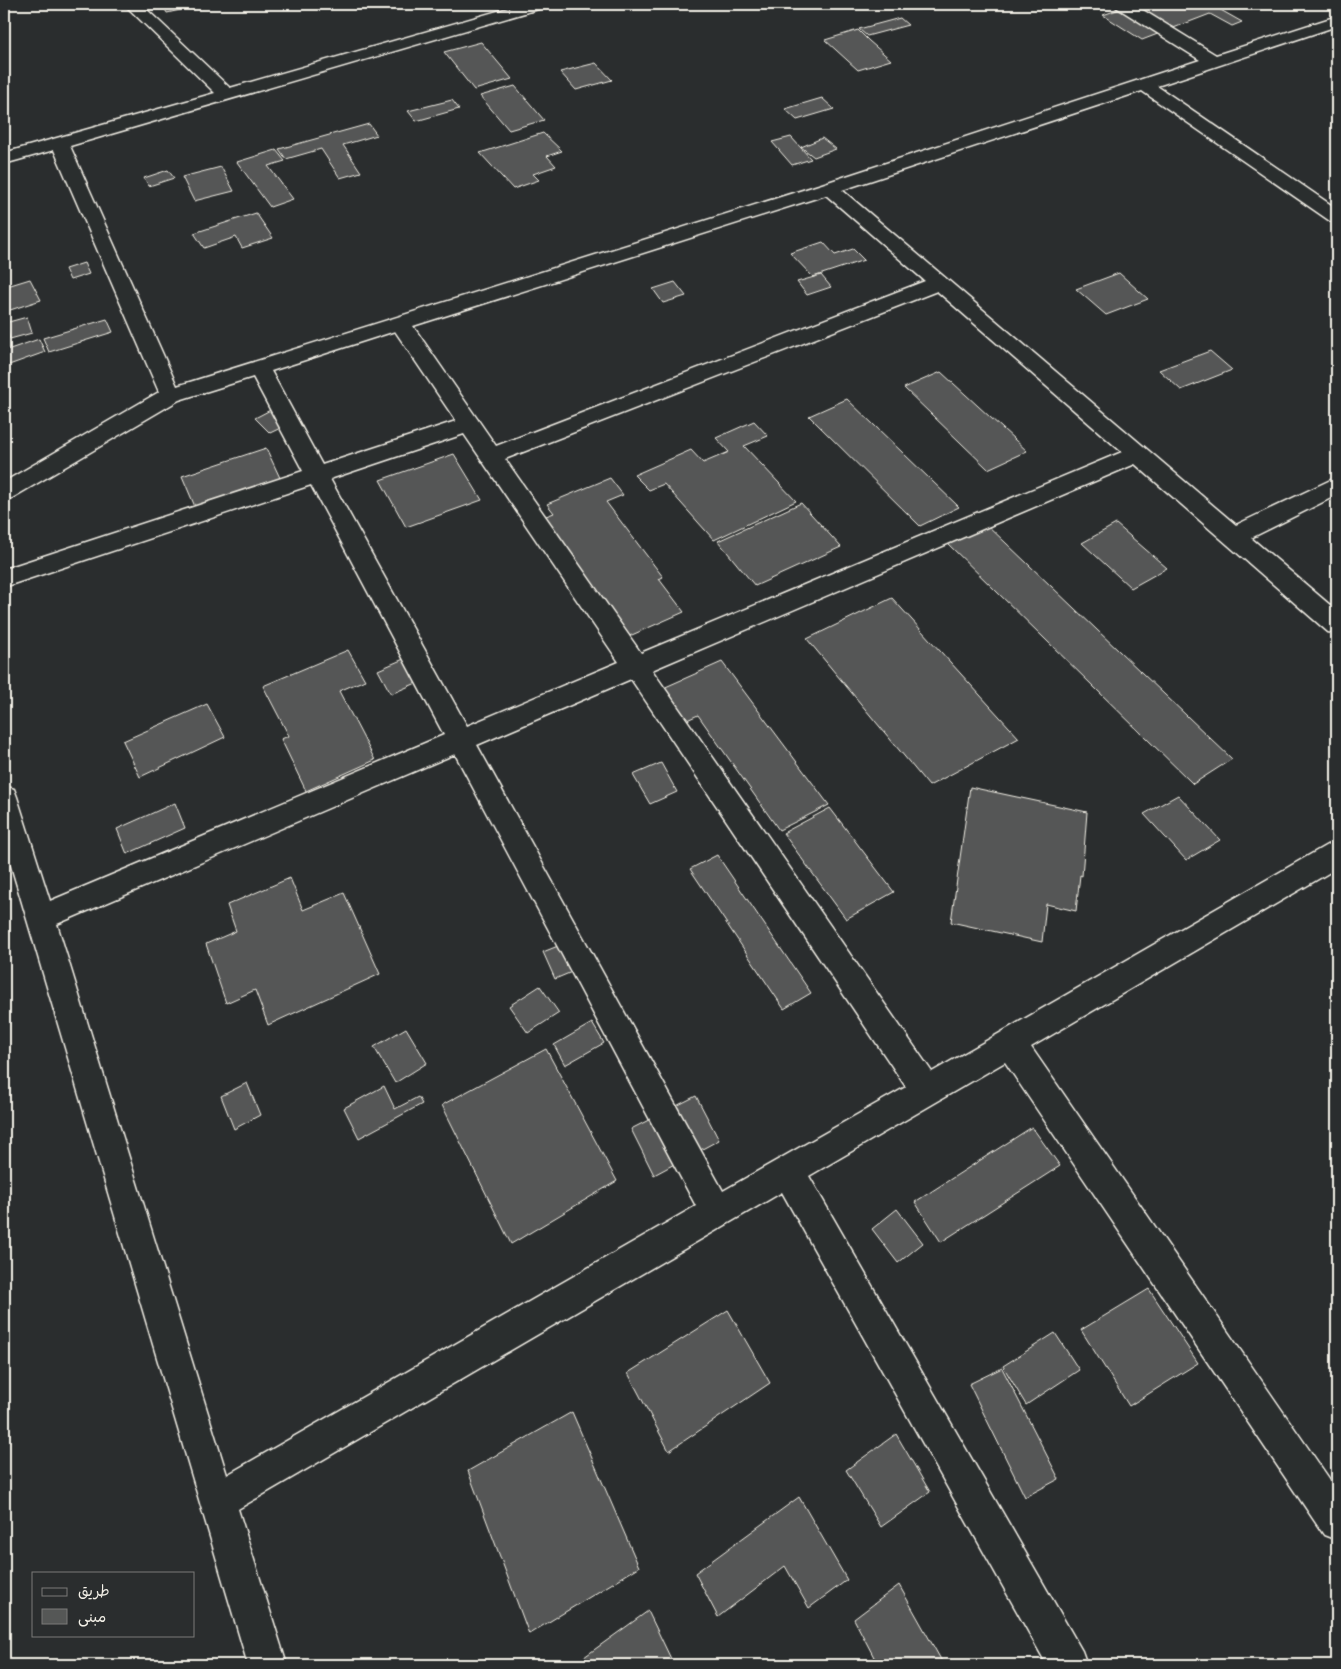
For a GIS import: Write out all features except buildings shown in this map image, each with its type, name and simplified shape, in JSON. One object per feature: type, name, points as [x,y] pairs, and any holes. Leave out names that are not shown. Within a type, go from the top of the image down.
[{"type":"street","points":[[132,4],[226,94]]},
{"type":"street","points":[[4,159],[539,4]]},
{"type":"street","points":[[1122,4],[1213,61]]},
{"type":"street","points":[[4,492],[171,395],[830,188],[1213,61],[1337,22]]},
{"type":"street","points":[[1143,84],[1337,217]]},
{"type":"street","points":[[59,142],[171,395]]},
{"type":"street","points":[[830,188],[1337,625]]},
{"type":"street","points":[[491,456],[940,283]]},
{"type":"street","points":[[400,323],[927,1091]]},
{"type":"street","points":[[258,367],[717,1212]]},
{"type":"street","points":[[4,578],[470,424]]},
{"type":"street","points":[[40,918],[1138,454]]},
{"type":"street","points":[[1234,536],[1337,485]]},
{"type":"street","points":[[4,797],[267,1665]]},
{"type":"street","points":[[217,1501],[1337,854]]},
{"type":"street","points":[[1010,1043],[1337,1522]]},
{"type":"street","points":[[788,1170],[1068,1665]]}]
